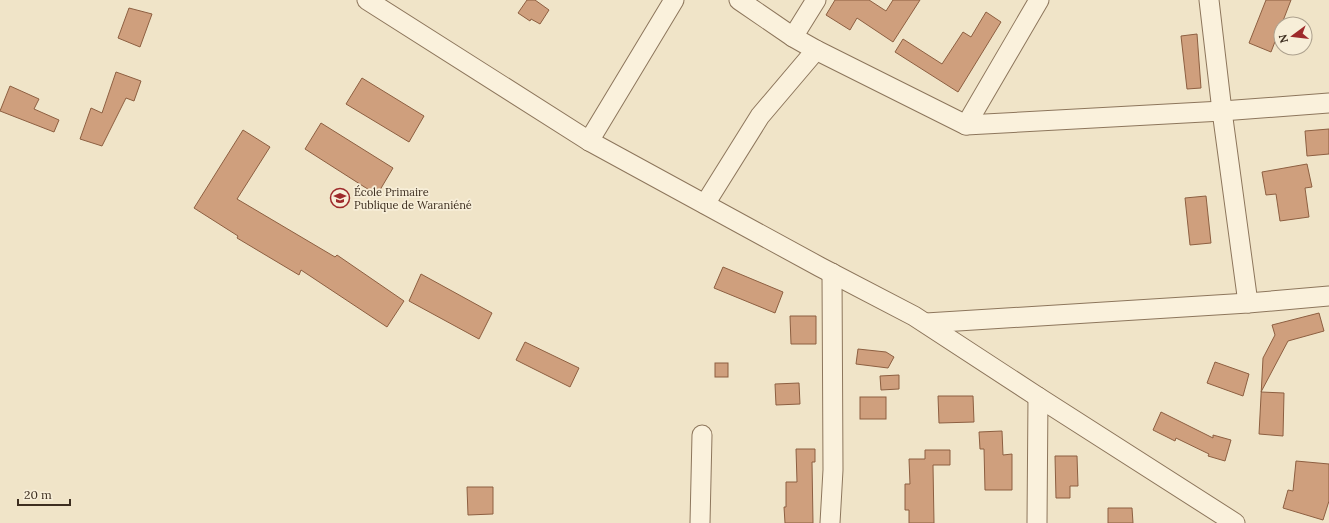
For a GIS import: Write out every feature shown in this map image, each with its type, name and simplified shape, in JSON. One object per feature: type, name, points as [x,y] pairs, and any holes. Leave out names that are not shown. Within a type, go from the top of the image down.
[{"type":"street","points":[[367,0],[589,140],[926,323],[1233,523]]},
{"type":"street","points":[[589,140],[674,0]]},
{"type":"street","points":[[739,0],[793,37],[816,50],[966,125],[1329,103]]},
{"type":"street","points":[[793,37],[816,0]]},
{"type":"street","points":[[966,125],[1039,0]]},
{"type":"street","points":[[1210,0],[1222,110],[1248,303]]},
{"type":"street","points":[[705,204],[760,116],[816,50]]},
{"type":"street","points":[[830,523],[833,470],[832,273]]},
{"type":"street","points":[[926,323],[1248,303],[1329,296]]},
{"type":"street","points":[[1037,523],[1038,397]]},
{"type":"street","points":[[700,523],[702,434]]},
{"type":"building","points":[[527,0],[535,0],[549,10],[540,24],[531,19],[530,21],[518,13]]},
{"type":"building","points":[[835,0],[869,0],[886,11],[893,0],[920,0],[893,42],[857,18],[850,30],[826,15]]},
{"type":"building","points":[[1266,0],[1291,0],[1285,16],[1273,16],[1273,47],[1271,52],[1249,43]]},
{"type":"building","points":[[129,8],[152,14],[140,47],[118,38]]},
{"type":"building","points":[[986,12],[1001,22],[958,92],[895,52],[903,39],[942,64],[963,32],[971,37]]},
{"type":"building","points":[[1197,34],[1201,88],[1187,89],[1181,36]]},
{"type":"building","points":[[116,72],[141,81],[134,101],[126,98],[102,146],[80,139],[91,108],[102,113]]},
{"type":"building","points":[[362,78],[424,116],[409,142],[346,104]]},
{"type":"building","points":[[10,86],[39,99],[34,109],[59,120],[54,132],[0,111]]},
{"type":"building","points":[[321,123],[393,168],[377,195],[305,149]]},
{"type":"building","points":[[1329,129],[1329,154],[1307,156],[1305,131]]},
{"type":"building","points":[[243,130],[270,147],[237,199],[335,257],[337,255],[404,301],[387,327],[301,270],[299,275],[237,238],[238,236],[194,208]]},
{"type":"building","points":[[1307,164],[1312,187],[1305,188],[1309,217],[1280,221],[1276,194],[1266,195],[1262,172]]},
{"type":"building","points":[[1206,196],[1211,243],[1190,245],[1185,198]]},
{"type":"building","points":[[723,267],[783,292],[775,313],[714,288]]},
{"type":"building","points":[[421,274],[492,313],[479,339],[409,301]]},
{"type":"building","points":[[1319,313],[1324,331],[1288,341],[1261,392],[1263,358],[1275,335],[1272,325]]},
{"type":"building","points":[[790,316],[816,316],[816,344],[791,344]]},
{"type":"building","points":[[525,342],[579,368],[570,387],[516,360]]},
{"type":"building","points":[[858,349],[886,352],[894,357],[888,368],[856,364]]},
{"type":"building","points":[[1215,362],[1249,374],[1243,396],[1207,383]]},
{"type":"building","points":[[715,363],[728,363],[728,377],[715,377]]},
{"type":"building","points":[[899,375],[899,389],[881,390],[880,376]]},
{"type":"building","points":[[799,383],[800,404],[776,405],[775,384]]},
{"type":"building","points":[[1261,392],[1284,393],[1283,436],[1259,434]]},
{"type":"building","points":[[938,396],[973,396],[974,422],[939,423]]},
{"type":"building","points":[[860,397],[886,397],[886,419],[860,419]]},
{"type":"building","points":[[1161,412],[1213,438],[1213,435],[1231,440],[1225,461],[1208,456],[1209,454],[1176,438],[1175,441],[1153,430]]},
{"type":"building","points":[[1002,431],[1003,455],[1012,454],[1012,490],[985,490],[984,449],[980,449],[979,432]]},
{"type":"building","points":[[796,449],[815,449],[815,462],[812,462],[813,523],[785,523],[784,507],[786,507],[786,482],[797,482]]},
{"type":"building","points":[[925,450],[950,450],[950,465],[933,465],[934,523],[909,523],[909,510],[905,510],[905,484],[910,484],[909,459],[925,459]]},
{"type":"building","points":[[1055,456],[1077,456],[1078,486],[1070,486],[1070,498],[1056,498]]},
{"type":"building","points":[[1296,461],[1329,464],[1329,501],[1323,520],[1283,508],[1288,490],[1293,491]]},
{"type":"building","points":[[467,487],[493,487],[493,514],[468,515]]},
{"type":"building","points":[[1108,508],[1132,508],[1133,523],[1108,523]]},
{"type":"place","name":"École Primaire Publique de Waraniéné","points":[[340,198]]}]
